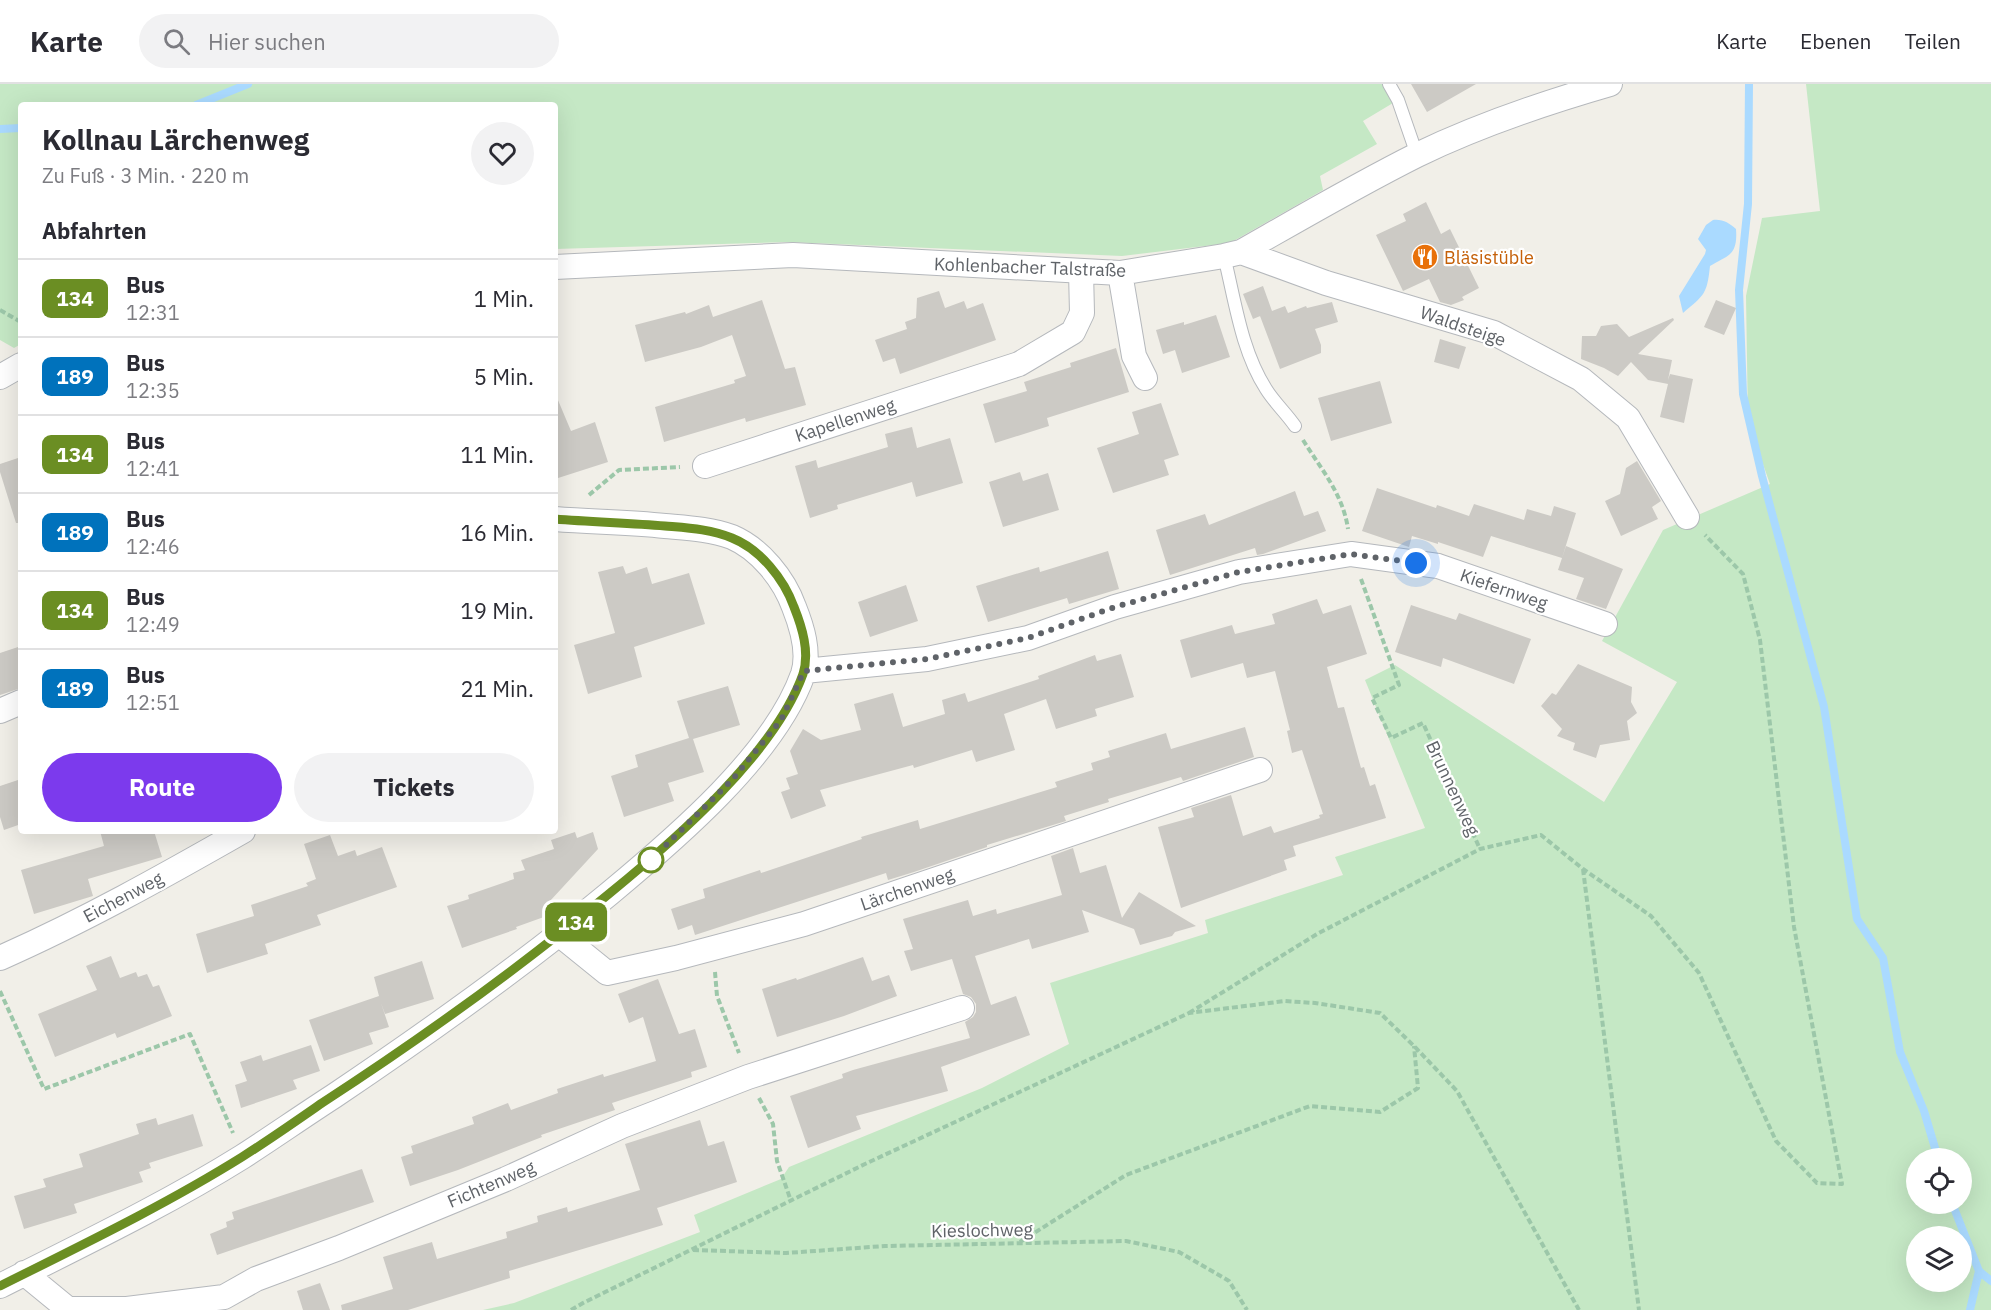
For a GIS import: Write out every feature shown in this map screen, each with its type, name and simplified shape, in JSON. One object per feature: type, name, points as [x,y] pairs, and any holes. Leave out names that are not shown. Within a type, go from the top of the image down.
[{"type":"street","name":"Kohlenbacher Talstraße","points":[[558,267],[793,255],[1120,273],[1232,254],[1417,155],[1488,124],[1560,98],[1610,84]]},
{"type":"street","name":"Waldsteige","points":[[1232,254],[1494,333],[1581,379],[1628,418],[1687,517]]},
{"type":"street","name":"Kapellenweg","points":[[705,466],[1019,364],[1073,332],[1082,313],[1081,271]]},
{"type":"street","points":[[1120,273],[1134,356],[1145,378]]},
{"type":"street","points":[[0,377],[18,367]]},
{"type":"street","points":[[0,1286],[180,1193],[243,1156],[419,1039],[560,935],[650,860],[732,780],[781,720],[804,671],[805,640],[782,580],[764,559],[735,538],[702,529],[626,522],[558,525]]},
{"type":"street","name":"Kiefernweg","points":[[804,671],[927,659],[1028,638],[1115,607],[1239,572],[1351,554],[1438,566],[1605,624]]},
{"type":"street","points":[[0,711],[18,703]]},
{"type":"street","name":"Lärchenweg","points":[[560,935],[607,974],[676,958],[804,924],[1260,770]]},
{"type":"street","name":"Eichenweg","points":[[0,958],[38,942],[133,893],[238,834]]},
{"type":"street","name":"Fichtenweg","points":[[24,1274],[68,1309],[127,1309],[224,1304],[256,1280],[506,1179],[622,1126],[748,1077],[962,1008]]},
{"type":"lane","points":[[1389,84],[1398,100],[1417,155]]},
{"type":"lane","points":[[1232,254],[1245,342],[1254,367],[1267,390],[1295,426]]},
{"type":"path","points":[[0,310],[18,320]]},
{"type":"path","name":"Brunnenweg","points":[[1295,426],[1322,466],[1336,493],[1346,520],[1351,554],[1377,619],[1399,685],[1372,698],[1391,738],[1423,723],[1480,849]]},
{"type":"path","points":[[558,524],[619,470],[705,466]]},
{"type":"path","points":[[571,1310],[865,1164],[1189,1013],[1317,934],[1480,849],[1541,835],[1583,869],[1651,916],[1699,973],[1776,1141],[1817,1183],[1842,1184],[1794,927],[1760,640],[1743,574],[1687,517]]},
{"type":"path","points":[[1583,869],[1639,1310]]},
{"type":"path","points":[[712,947],[717,996],[748,1077],[773,1124],[777,1161],[791,1201]]},
{"type":"path","points":[[0,991],[44,1089],[190,1034],[243,1156]]},
{"type":"path","points":[[1189,1013],[1285,1001],[1380,1013],[1457,1091],[1579,1310]]},
{"type":"path","points":[[1020,1242],[1126,1175],[1310,1106],[1380,1112],[1418,1088],[1414,1046]]},
{"type":"path","name":"Kieslochweg","points":[[693,1250],[786,1253],[885,1246],[1126,1241],[1179,1252],[1228,1281],[1247,1310]]},
{"type":"green space","points":[[0,84],[1389,84],[1398,100],[1363,121],[1377,144],[1320,176],[1323,190],[1230,243],[1122,256],[788,242],[558,249],[558,102],[18,102],[18,346],[14,348],[0,340]]},
{"type":"green space","points":[[1806,84],[1991,84],[1991,1310],[483,1310],[514,1303],[700,1232],[694,1215],[781,1179],[789,1167],[982,1088],[1069,1044],[1050,983],[1208,933],[1205,920],[1343,875],[1335,857],[1425,828],[1365,680],[1395,665],[1604,802],[1677,682],[1602,641],[1663,530],[1770,484],[1748,422],[1746,296],[1762,218],[1820,211]]},
{"type":"water","points":[[1713,220],[1726,222],[1736,229],[1735,245],[1727,257],[1710,266],[1706,289],[1683,313],[1679,296],[1705,254],[1706,250],[1698,239],[1706,225]]},
{"type":"building","points":[[1411,84],[1476,84],[1427,112]]},
{"type":"building","name":"Bläsistüble","points":[[1426,202],[1441,234],[1450,229],[1479,288],[1462,297],[1464,300],[1451,305],[1440,302],[1429,279],[1403,291],[1376,235],[1406,221],[1403,214]]},
{"type":"building","points":[[1263,286],[1272,311],[1285,306],[1288,313],[1306,306],[1307,308],[1332,302],[1338,322],[1315,329],[1321,345],[1321,353],[1280,369],[1260,316],[1253,319],[1243,294]]},
{"type":"building","points":[[939,291],[945,308],[964,301],[967,309],[983,303],[996,340],[900,374],[895,358],[883,362],[875,340],[907,329],[905,322],[916,318],[917,298]]},
{"type":"building","points":[[762,300],[785,369],[795,367],[806,405],[746,422],[745,418],[664,442],[655,407],[735,383],[734,380],[746,376],[732,335],[701,347],[645,362],[635,325],[685,312],[686,314],[709,305],[713,317]]},
{"type":"building","points":[[1716,300],[1736,308],[1724,335],[1704,327]]},
{"type":"building","points":[[1216,315],[1230,357],[1182,373],[1175,350],[1163,354],[1156,330],[1184,322],[1184,325]]},
{"type":"building","points":[[1673,318],[1674,320],[1638,354],[1672,360],[1668,380],[1670,374],[1693,379],[1684,423],[1660,417],[1668,384],[1648,380],[1631,362],[1618,376],[1581,359],[1582,336],[1596,336],[1601,326],[1617,324],[1629,337]]},
{"type":"building","points":[[1440,339],[1466,347],[1459,369],[1434,362]]},
{"type":"building","points":[[1116,348],[1129,392],[1047,418],[1049,426],[995,443],[983,404],[1027,391],[1024,382],[1071,367],[1070,363]]},
{"type":"building","points":[[1380,381],[1392,423],[1331,441],[1318,398]]},
{"type":"building","points":[[558,400],[571,431],[595,422],[608,462],[558,478]]},
{"type":"building","points":[[1161,403],[1179,455],[1164,460],[1169,475],[1113,493],[1097,448],[1139,434],[1132,412]]},
{"type":"building","points":[[912,427],[917,448],[950,438],[963,483],[916,497],[912,482],[837,505],[838,509],[810,518],[795,466],[816,460],[818,468],[888,447],[885,434]]},
{"type":"building","points":[[18,458],[18,523],[16,523],[0,472],[0,464]]},
{"type":"building","points":[[1637,461],[1661,501],[1652,507],[1658,519],[1621,536],[1605,501],[1620,494],[1626,468]]},
{"type":"building","points":[[1020,472],[1023,481],[1048,473],[1059,510],[1003,527],[989,482]]},
{"type":"building","points":[[1377,488],[1436,508],[1437,505],[1469,516],[1474,504],[1524,520],[1527,509],[1551,516],[1554,506],[1576,513],[1562,558],[1491,536],[1483,557],[1412,536],[1409,547],[1362,531]]},
{"type":"building","points":[[1295,491],[1304,516],[1318,511],[1326,531],[1263,554],[1257,555],[1255,548],[1170,575],[1156,530],[1205,514],[1209,525]]},
{"type":"building","points":[[1566,546],[1623,569],[1606,609],[1576,599],[1584,578],[1558,570]]},
{"type":"building","points":[[1108,551],[1119,589],[1069,604],[1067,598],[988,622],[976,586],[1039,567],[1040,572]]},
{"type":"building","points":[[623,566],[626,574],[647,567],[652,584],[689,573],[705,624],[634,647],[642,677],[588,694],[574,645],[615,633],[598,572]]},
{"type":"building","points":[[906,585],[918,621],[870,637],[858,602]]},
{"type":"building","points":[[1317,599],[1323,614],[1351,605],[1367,654],[1327,667],[1338,708],[1344,707],[1361,768],[1364,767],[1370,786],[1375,784],[1386,818],[1293,846],[1296,856],[1284,860],[1287,870],[1181,908],[1158,827],[1194,817],[1191,808],[1231,795],[1243,836],[1271,826],[1274,833],[1320,818],[1319,815],[1323,814],[1302,750],[1292,753],[1287,731],[1290,730],[1275,671],[1247,678],[1243,663],[1191,678],[1180,640],[1232,625],[1235,634],[1275,624],[1272,614]]},
{"type":"building","points":[[1411,605],[1456,620],[1459,613],[1531,639],[1514,684],[1443,658],[1441,667],[1395,652]]},
{"type":"building","points":[[18,647],[18,689],[0,695],[0,653]]},
{"type":"building","points":[[1121,654],[1134,697],[1095,709],[1097,716],[1056,729],[1046,699],[1004,714],[1015,750],[976,762],[972,750],[914,768],[913,765],[820,790],[826,806],[791,819],[781,792],[790,789],[786,778],[798,774],[790,751],[803,729],[821,740],[861,730],[854,704],[893,693],[903,727],[945,714],[942,700],[965,693],[968,702],[1039,679],[1038,676],[1095,655],[1097,661]]},
{"type":"building","points":[[1578,664],[1632,687],[1631,702],[1637,713],[1627,721],[1630,740],[1600,745],[1596,758],[1573,750],[1575,743],[1557,736],[1562,729],[1541,706],[1552,693],[1556,695]]},
{"type":"building","points":[[728,686],[740,725],[693,739],[704,772],[668,783],[674,801],[624,817],[611,776],[638,767],[635,755],[689,738],[677,701]]},
{"type":"building","points":[[1245,727],[1254,757],[1183,781],[1181,777],[1108,799],[1109,802],[1064,816],[1066,821],[987,845],[987,847],[888,880],[886,873],[695,935],[692,925],[678,930],[671,909],[705,898],[703,889],[760,870],[761,873],[862,839],[861,837],[918,820],[920,829],[1057,787],[1055,782],[1093,770],[1091,763],[1110,757],[1108,751],[1166,733],[1171,749]]},
{"type":"building","points":[[18,780],[18,825],[4,830],[0,817],[0,786]]},
{"type":"building","points":[[575,832],[577,838],[593,832],[598,849],[550,901],[555,913],[462,948],[447,906],[469,899],[468,895],[514,879],[513,873],[525,870],[521,860],[554,849],[551,840]]},
{"type":"building","points":[[101,834],[155,834],[162,857],[88,879],[93,896],[34,914],[21,870],[104,846]]},
{"type":"building","points":[[330,835],[338,856],[355,850],[357,856],[382,847],[397,887],[317,915],[321,925],[265,944],[268,954],[207,973],[196,934],[254,916],[251,905],[308,886],[306,883],[316,879],[304,844]]},
{"type":"building","points":[[1073,848],[1080,873],[1106,865],[1122,918],[1139,892],[1196,926],[1140,945],[1134,929],[1082,910],[1089,932],[1032,949],[1029,939],[975,956],[991,1005],[1016,996],[1030,1035],[941,1067],[948,1091],[856,1116],[861,1129],[808,1148],[790,1096],[843,1078],[842,1074],[853,1070],[970,1038],[965,1022],[973,1017],[976,1004],[971,997],[963,994],[952,959],[911,971],[904,951],[913,949],[903,919],[968,900],[973,916],[996,909],[997,914],[1062,895],[1051,856]]},
{"type":"building","points":[[111,956],[120,978],[136,972],[138,977],[147,974],[153,987],[159,985],[172,1016],[117,1038],[115,1033],[55,1057],[38,1014],[97,990],[86,966]]},
{"type":"building","points":[[863,957],[872,981],[889,975],[897,996],[777,1037],[762,989],[796,978],[797,980]]},
{"type":"building","points":[[422,961],[434,999],[385,1014],[381,1003],[389,1027],[369,1033],[373,1044],[324,1061],[309,1020],[379,996],[374,977]]},
{"type":"building","points":[[658,979],[679,1034],[695,1029],[707,1067],[691,1072],[692,1077],[612,1103],[615,1110],[541,1135],[542,1137],[458,1170],[410,1186],[401,1157],[413,1153],[411,1146],[474,1124],[472,1117],[508,1103],[511,1110],[558,1093],[557,1089],[603,1074],[604,1077],[656,1061],[643,1017],[629,1023],[618,994]]},
{"type":"building","points":[[311,1045],[320,1071],[293,1080],[297,1089],[241,1108],[235,1085],[247,1081],[240,1062],[261,1055],[263,1061]]},
{"type":"building","points":[[193,1114],[203,1146],[149,1163],[151,1168],[139,1172],[143,1182],[74,1204],[77,1213],[24,1229],[14,1196],[46,1187],[43,1179],[83,1167],[79,1154],[139,1134],[136,1124],[156,1118],[158,1125]]},
{"type":"building","points":[[700,1120],[708,1146],[724,1141],[737,1182],[657,1208],[663,1225],[509,1271],[510,1278],[408,1310],[342,1310],[341,1305],[393,1289],[383,1257],[432,1242],[437,1259],[507,1238],[506,1232],[538,1222],[537,1216],[567,1207],[568,1212],[640,1190],[625,1144]]},
{"type":"building","points":[[362,1169],[374,1202],[217,1255],[210,1234],[227,1227],[226,1222],[234,1219],[232,1212]]},
{"type":"building","points":[[320,1283],[330,1310],[303,1310],[297,1291]]},
{"type":"waterway","points":[[203,102],[248,84]]},
{"type":"waterway","points":[[1749,84],[1748,204],[1739,290],[1743,394],[1762,476],[1824,707],[1857,919],[1883,958],[1900,1052],[1924,1111],[1935,1148]]},
{"type":"waterway","points":[[0,129],[18,128]]},
{"type":"waterway","points":[[1956,1214],[1979,1271],[1991,1281]]},
{"type":"waterway","points":[[1970,1310],[1979,1271]]},
{"type":"bus line","name":"134","points":[[0,1286],[180,1193],[243,1156],[419,1039],[560,935],[650,860],[732,780],[781,720],[804,671],[805,640],[782,580],[764,559],[735,538],[702,529],[558,519]]},
{"type":"place","name":"Bläsistüble","points":[[1425,257]]},
{"type":"route","points":[[651,860],[732,780],[781,720],[804,671],[927,659],[1028,638],[1115,607],[1239,572],[1351,554],[1416,563]]}]
